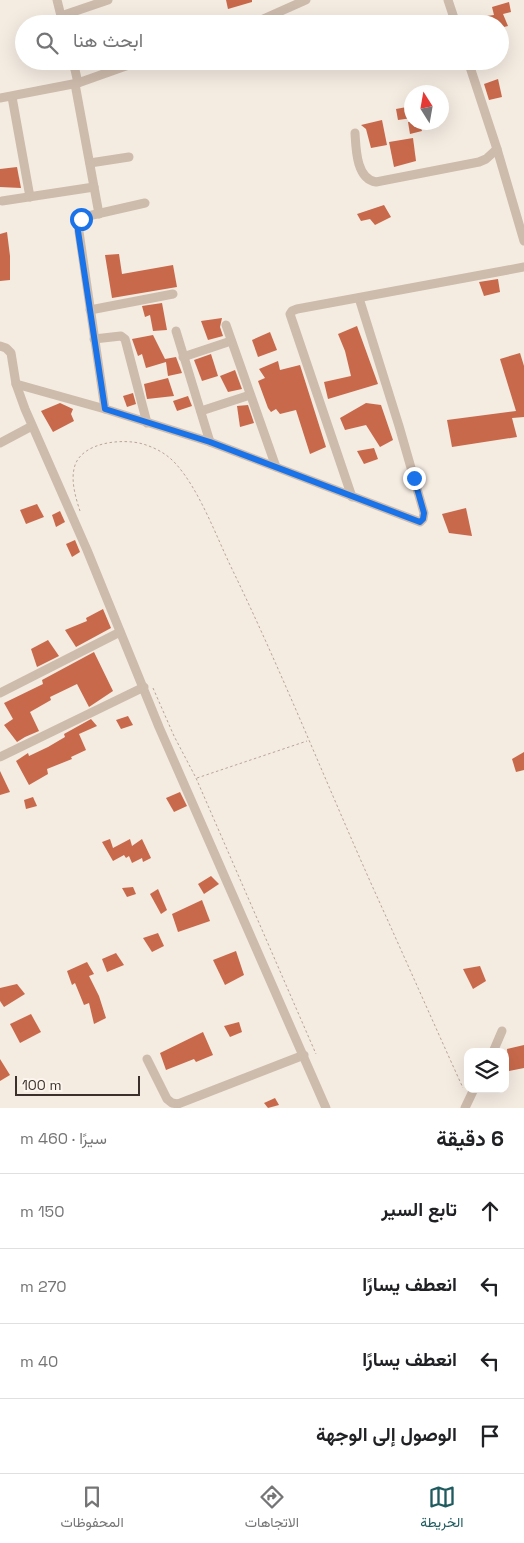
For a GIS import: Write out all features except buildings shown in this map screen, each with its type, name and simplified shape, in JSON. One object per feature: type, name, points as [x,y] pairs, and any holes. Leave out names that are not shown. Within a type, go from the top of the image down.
[{"type":"street","points":[[57,0],[61,15]]},
{"type":"street","points":[[74,15],[108,0]]},
{"type":"street","points":[[272,15],[306,0]]},
{"type":"street","points":[[448,0],[453,15]]},
{"type":"street","points":[[75,70],[99,214]]},
{"type":"street","points":[[0,98],[77,84],[115,70]]},
{"type":"street","points":[[471,70],[524,241]]},
{"type":"street","points":[[12,97],[30,197]]},
{"type":"street","points":[[355,133],[356,149],[362,171],[371,181],[376,182],[479,162],[497,149]]},
{"type":"street","points":[[90,163],[130,157]]},
{"type":"street","points":[[2,201],[94,187]]},
{"type":"street","points":[[105,409],[78,225],[81,219],[144,203]]},
{"type":"street","points":[[352,497],[290,314],[292,311],[524,266]]},
{"type":"street","points":[[90,310],[173,294]]},
{"type":"street","points":[[16,384],[105,409],[210,442],[420,522],[423,519],[424,513],[359,298]]},
{"type":"street","points":[[226,325],[276,467]]},
{"type":"street","points":[[176,331],[210,442]]},
{"type":"street","points":[[94,339],[121,336],[124,339],[147,423]]},
{"type":"street","points":[[183,357],[231,341]]},
{"type":"street","points":[[0,346],[6,348],[11,353],[16,384],[32,426],[120,632],[148,686],[159,727],[326,1108]]},
{"type":"street","points":[[201,411],[250,395]]},
{"type":"street","points":[[0,442],[32,426]]},
{"type":"street","points":[[0,693],[120,632]]},
{"type":"street","points":[[0,757],[148,686]]},
{"type":"street","points":[[494,1048],[502,1031]]},
{"type":"street","points":[[146,1059],[167,1099],[172,1103],[178,1104],[304,1055]]},
{"type":"path","points":[[80,512],[74,485],[74,469],[84,452],[96,446],[128,442],[142,444],[164,453],[176,464],[192,486],[247,598],[467,1104]]},
{"type":"path","points":[[148,686],[196,778],[316,1054]]},
{"type":"path","points":[[196,778],[308,740]]},
{"type":"route","points":[[81,219],[78,231],[105,409],[210,442],[420,522],[423,519],[424,513],[414,478]]}]
